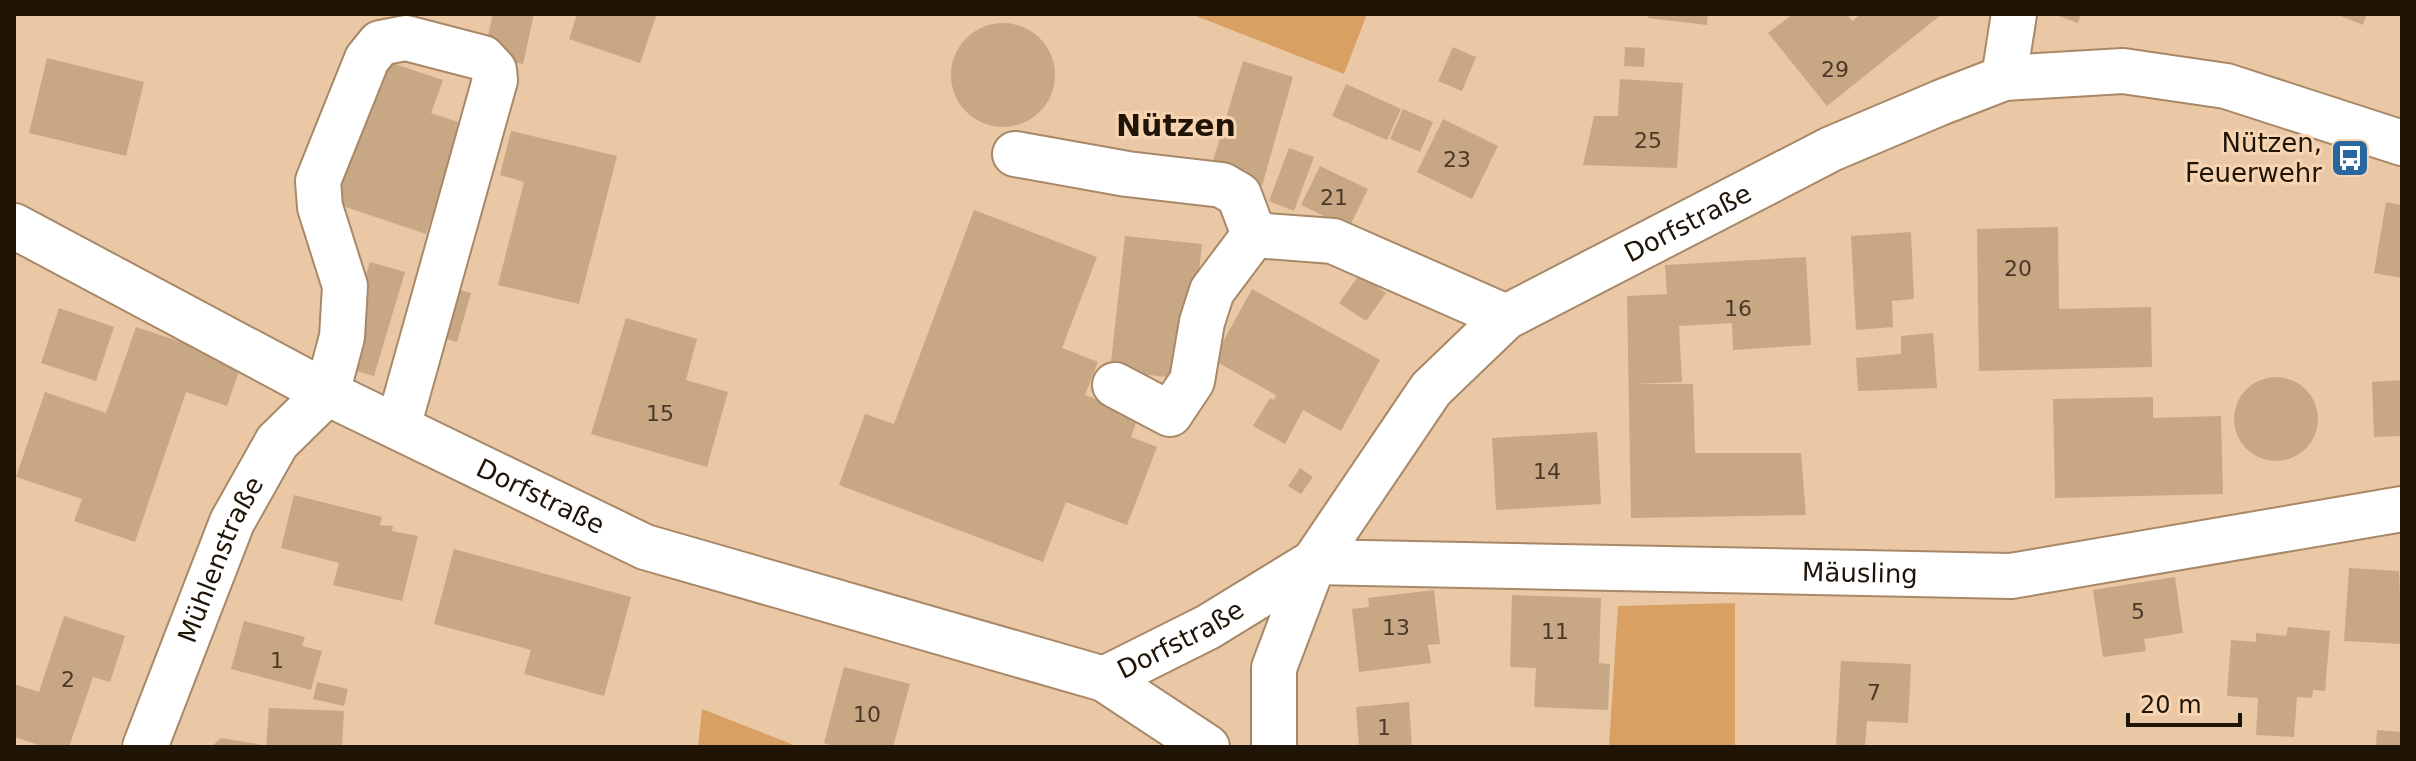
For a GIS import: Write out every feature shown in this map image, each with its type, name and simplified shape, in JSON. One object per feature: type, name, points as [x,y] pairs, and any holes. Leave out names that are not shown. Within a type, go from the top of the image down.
[{"type":"street","points":[[2004,78],[2014,14]]},
{"type":"street","points":[[327,393],[342,337],[345,286],[320,207],[318,181],[367,59],[380,43],[406,38],[483,58],[494,70],[495,80],[398,427]]},
{"type":"street","name":"Dorfstraße","points":[[1104,679],[1208,627],[1314,562],[1431,389],[1506,317],[1831,149],[2004,78],[2123,71],[2226,86],[2402,143]]},
{"type":"street","points":[[1015,154],[1127,174],[1222,185],[1239,195],[1254,235]]},
{"type":"street","name":"Dorfstraße","points":[[14,226],[327,393],[645,547],[1104,679],[1207,747]]},
{"type":"street","points":[[1254,235],[1333,241],[1506,317]]},
{"type":"street","points":[[1115,385],[1170,414],[1192,381],[1202,322],[1212,291],[1254,235]]},
{"type":"street","name":"Mühlenstraße","points":[[145,747],[232,522],[277,442],[327,393]]},
{"type":"street","name":"Mäusling","points":[[1314,562],[2011,576],[2402,509]]},
{"type":"street","points":[[1274,747],[1274,668],[1314,562]]},
{"type":"shaded area","points":[[1191,14],[1367,14],[1344,74]]},
{"type":"shaded area","points":[[1735,603],[1735,747],[1609,747],[1618,606]]},
{"type":"shaded area","points":[[702,709],[799,747],[698,747]]},
{"type":"building","points":[[493,14],[534,14],[523,64],[483,56]]},
{"type":"building","points":[[577,14],[657,14],[640,63],[569,39]]},
{"type":"building","points":[[1648,14],[1708,14],[1707,25],[1648,18]]},
{"type":"building","points":[[1793,14],[1847,14],[1852,21],[1861,14],[1942,14],[1827,106],[1768,33]]},
{"type":"building","points":[[2053,14],[2081,14],[2078,23]]},
{"type":"building","points":[[2336,14],[2367,14],[2363,25]]},
{"type":"building","points":[[1003,23],[1023,27],[1040,38],[1051,55],[1055,75],[1051,95],[1040,112],[1023,123],[1003,127],[983,123],[966,112],[955,95],[951,75],[955,55],[966,38],[983,27]]},
{"type":"building","points":[[1453,47],[1476,57],[1462,91],[1438,81]]},
{"type":"building","points":[[1625,47],[1645,48],[1644,67],[1624,66]]},
{"type":"building","points":[[374,57],[443,80],[431,113],[464,124],[426,234],[325,200]]},
{"type":"building","points":[[47,58],[144,82],[126,156],[29,133]]},
{"type":"building","points":[[1243,61],[1293,77],[1262,186],[1210,171]]},
{"type":"building","points":[[1620,79],[1683,83],[1677,168],[1583,165],[1594,116],[1618,116]]},
{"type":"building","points":[[1346,84],[1401,109],[1387,140],[1332,116]]},
{"type":"building","points":[[1403,109],[1433,122],[1420,152],[1390,139]]},
{"type":"building","points":[[1443,119],[1498,146],[1472,199],[1417,172]]},
{"type":"building","points":[[511,131],[617,156],[579,304],[498,285],[524,182],[500,175]]},
{"type":"building","points":[[1289,148],[1314,157],[1294,211],[1269,201]]},
{"type":"building","points":[[1320,166],[1368,189],[1349,228],[1301,205]]},
{"type":"building","points":[[2386,202],[2402,205],[2402,278],[2374,273]]},
{"type":"building","points":[[974,210],[1097,257],[1062,348],[1098,362],[1085,395],[1139,415],[1131,437],[1157,447],[1127,525],[1066,502],[1043,562],[839,485],[865,414],[894,424]]},
{"type":"building","points":[[2058,227],[2059,309],[2151,307],[2152,367],[1979,371],[1977,229]]},
{"type":"building","points":[[1911,232],[1914,299],[1892,301],[1893,327],[1856,330],[1851,236]]},
{"type":"building","points":[[1125,236],[1202,244],[1187,379],[1110,371]]},
{"type":"building","points":[[1806,257],[1811,345],[1733,350],[1732,323],[1679,326],[1682,382],[1636,384],[1693,384],[1695,453],[1801,453],[1806,515],[1631,518],[1627,296],[1667,294],[1665,265]]},
{"type":"building","points":[[370,262],[405,272],[374,376],[338,366]]},
{"type":"building","points":[[1360,274],[1386,293],[1366,321],[1339,303]]},
{"type":"building","points":[[439,284],[471,293],[457,342],[425,333]]},
{"type":"building","points":[[1252,289],[1380,360],[1341,431],[1303,410],[1285,444],[1253,426],[1270,398],[1274,400],[1276,395],[1213,360]]},
{"type":"building","points":[[59,308],[114,327],[96,381],[41,363]]},
{"type":"building","points":[[626,318],[697,339],[686,380],[728,392],[707,467],[591,434]]},
{"type":"building","points":[[136,327],[242,362],[227,406],[186,392],[135,542],[74,521],[82,499],[16,477],[45,392],[106,413]]},
{"type":"building","points":[[1933,333],[1937,388],[1858,391],[1856,358],[1901,354],[1901,336]]},
{"type":"building","points":[[2276,377],[2292,380],[2306,389],[2315,403],[2318,419],[2315,435],[2306,449],[2292,458],[2276,461],[2260,458],[2246,449],[2237,435],[2234,419],[2237,403],[2246,389],[2260,380]]},
{"type":"building","points":[[2402,380],[2402,436],[2374,437],[2372,382]]},
{"type":"building","points":[[2153,397],[2153,418],[2221,416],[2223,494],[2055,498],[2053,399]]},
{"type":"building","points":[[1597,432],[1601,504],[1496,510],[1492,438]]},
{"type":"building","points":[[1300,468],[1313,477],[1301,494],[1288,486]]},
{"type":"building","points":[[294,495],[382,517],[380,525],[393,526],[392,531],[418,536],[402,601],[333,585],[339,563],[281,548]]},
{"type":"building","points":[[454,549],[631,597],[604,696],[524,674],[531,650],[434,624]]},
{"type":"building","points":[[2349,568],[2399,571],[2402,644],[2344,641]]},
{"type":"building","points":[[2175,577],[2183,633],[2144,639],[2146,651],[2103,657],[2093,590]]},
{"type":"building","points":[[1434,590],[1440,644],[1428,645],[1431,663],[1359,672],[1352,609],[1369,607],[1368,598]]},
{"type":"building","points":[[1512,595],[1601,598],[1599,663],[1610,664],[1608,710],[1534,707],[1536,668],[1510,667]]},
{"type":"building","points":[[64,616],[125,636],[110,682],[93,677],[69,747],[45,747],[14,737],[14,684],[39,692]]},
{"type":"building","points":[[244,621],[305,637],[302,646],[322,651],[311,690],[231,669]]},
{"type":"building","points":[[2288,627],[2330,631],[2325,691],[2313,690],[2312,698],[2297,697],[2294,737],[2256,735],[2258,698],[2227,696],[2231,640],[2256,642],[2256,633],[2286,636]]},
{"type":"building","points":[[1841,661],[1911,664],[1908,723],[1867,721],[1865,747],[1836,747]]},
{"type":"building","points":[[844,667],[910,684],[893,747],[837,747],[824,743]]},
{"type":"building","points":[[317,682],[348,689],[344,706],[313,699]]},
{"type":"building","points":[[1409,702],[1412,747],[1359,747],[1356,707]]},
{"type":"building","points":[[269,708],[344,711],[342,747],[266,747]]},
{"type":"building","points":[[2377,730],[2402,732],[2402,747],[2376,747]]},
{"type":"building","points":[[221,738],[263,745],[263,747],[211,747]]},
{"type":"place","name":"Nützen, Feuerwehr","points":[[2350,158]]},
{"type":"district","name":"Nützen","points":[[1176,125]]}]
